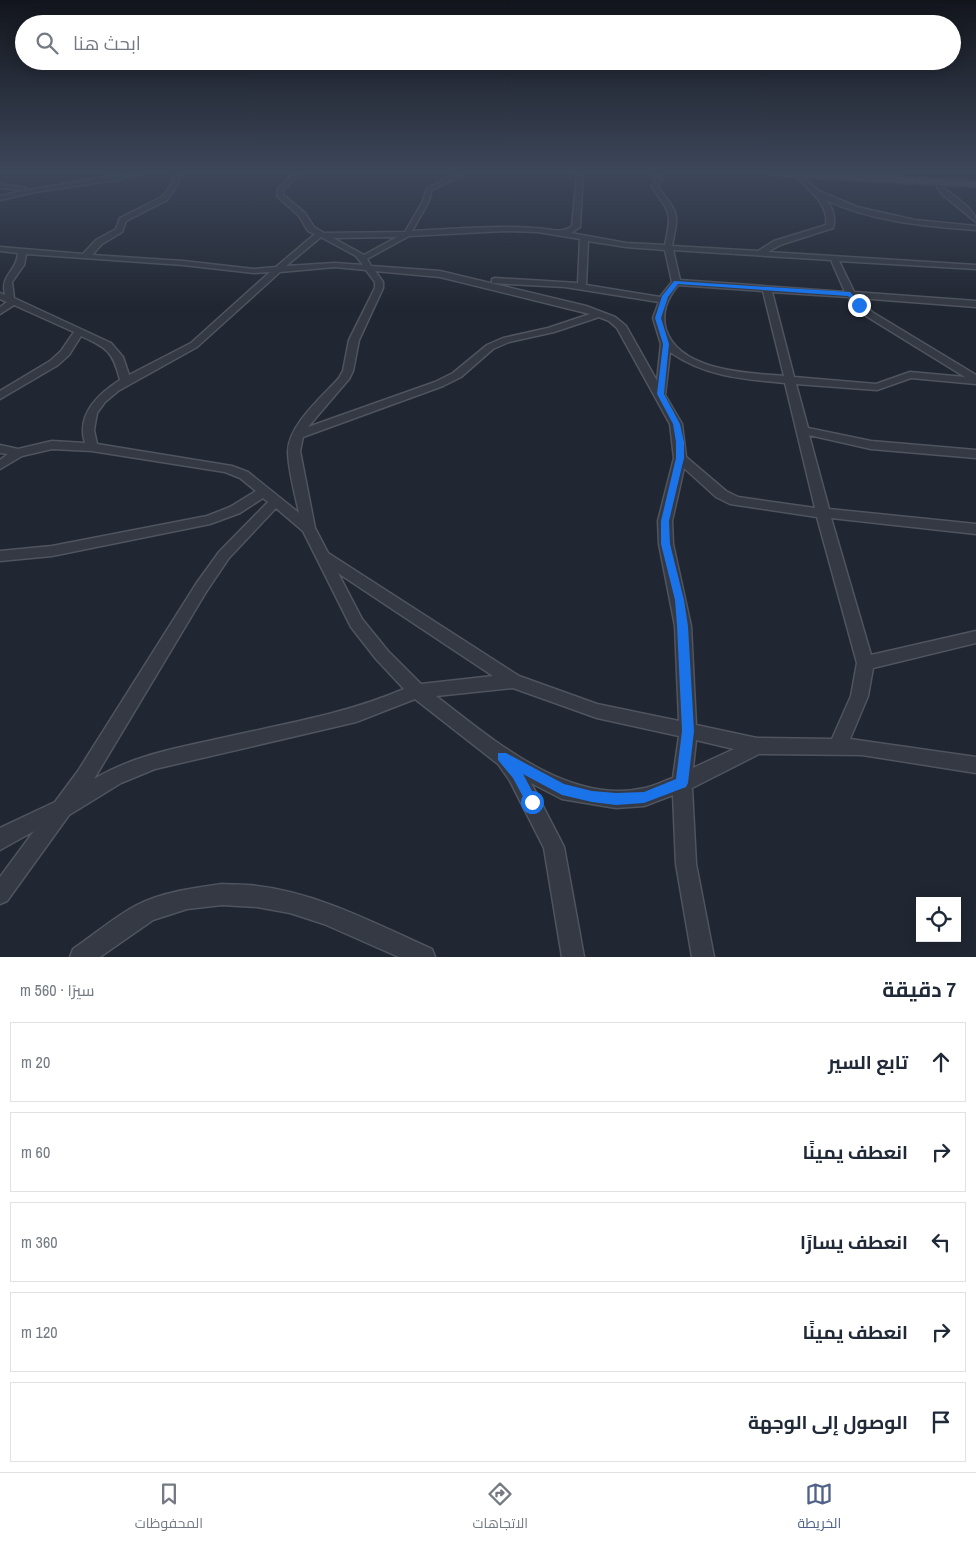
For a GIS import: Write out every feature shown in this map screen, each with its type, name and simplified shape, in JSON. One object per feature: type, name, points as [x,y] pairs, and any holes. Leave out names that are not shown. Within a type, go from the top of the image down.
[{"type":"street","points":[[86,256],[99,242],[119,230],[123,220],[128,218]]},
{"type":"street","points":[[305,218],[311,229],[319,235],[350,249],[362,259],[379,282],[354,340],[348,371],[307,420],[298,435],[294,452],[308,528],[356,623],[382,655],[417,691],[502,757],[562,790],[616,799],[644,797],[682,783],[757,746]]},
{"type":"street","points":[[362,259],[407,234],[416,218]]},
{"type":"street","points":[[561,233],[571,232],[576,227],[577,218]]},
{"type":"street","points":[[661,394],[666,344],[658,318],[664,300],[676,282],[668,247],[674,218]]},
{"type":"street","points":[[760,253],[777,244],[830,226],[830,218]]},
{"type":"street","points":[[891,218],[976,228]]},
{"type":"street","points":[[92,447],[88,428],[91,414],[113,389],[125,380],[180,355],[194,346],[276,270],[319,235],[407,234],[505,229],[538,230],[626,245],[976,267]]},
{"type":"street","points":[[582,287],[584,238]]},
{"type":"street","points":[[0,249],[198,264],[254,271],[335,265],[440,274],[599,314],[621,326],[661,394],[676,424],[680,458],[665,521],[666,544],[679,600],[682,626],[688,731],[682,783],[686,864],[703,957]]},
{"type":"street","points":[[22,252],[22,258],[19,263],[2,282],[2,287],[8,298],[108,345],[117,353],[122,361],[125,380]]},
{"type":"street","points":[[834,258],[850,294],[869,314],[888,328],[976,380]]},
{"type":"street","points":[[464,279],[582,287],[664,300]]},
{"type":"street","points":[[676,282],[976,304]]},
{"type":"street","points":[[768,288],[823,513],[865,663],[863,686],[858,708],[838,746]]},
{"type":"street","points":[[0,311],[8,298]]},
{"type":"street","points":[[298,435],[439,384],[457,375],[490,348],[506,340],[551,330],[599,314]]},
{"type":"street","points":[[0,396],[54,363],[65,354],[78,331]]},
{"type":"street","points":[[666,344],[690,361],[717,371],[790,380],[877,387],[910,375],[976,380]]},
{"type":"street","points":[[802,430],[872,444],[976,454]]},
{"type":"street","points":[[0,465],[18,453],[52,445],[92,447],[228,469],[244,475],[308,528]]},
{"type":"street","points":[[0,448],[18,453]]},
{"type":"street","points":[[680,458],[720,494],[735,501],[823,513],[976,529]]},
{"type":"street","points":[[0,556],[52,551],[210,520],[270,496]]},
{"type":"street","points":[[0,894],[85,777],[201,588],[270,496]]},
{"type":"street","points":[[324,557],[513,681],[597,711],[757,746],[862,747],[976,765]]},
{"type":"street","points":[[865,663],[976,637]]},
{"type":"street","points":[[0,840],[12,831],[63,808],[114,777],[153,761],[356,715],[378,708],[417,691],[513,681]]},
{"type":"street","points":[[502,757],[517,775],[554,847],[573,957]]},
{"type":"street","points":[[81,957],[148,911],[198,896],[239,894],[289,901],[332,915],[424,957]]},
{"type":"route","points":[[532,802],[517,775],[502,757],[562,790],[592,796],[616,799],[644,797],[682,783],[688,731],[682,626],[679,600],[666,544],[665,521],[680,458],[680,442],[676,424],[661,394],[666,344],[658,318],[665,296],[676,282],[850,294],[859,305]]}]
